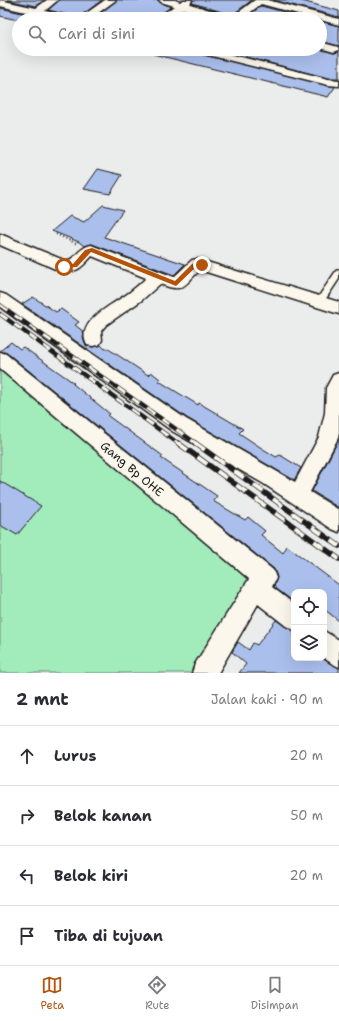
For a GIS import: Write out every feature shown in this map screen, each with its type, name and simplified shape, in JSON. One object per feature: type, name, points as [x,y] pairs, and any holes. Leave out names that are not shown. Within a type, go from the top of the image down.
[{"type":"street","points":[[0,3],[37,12],[53,0]]},
{"type":"street","points":[[93,12],[111,0]]},
{"type":"street","points":[[164,0],[185,2],[211,12]]},
{"type":"street","points":[[245,12],[260,0],[309,12]]},
{"type":"street","points":[[171,12],[185,2]]},
{"type":"street","points":[[327,17],[337,19]]},
{"type":"street","points":[[327,47],[334,49]]},
{"type":"street","points":[[225,56],[321,80],[339,82]]},
{"type":"street","points":[[0,239],[64,267],[75,265],[90,251],[176,284],[196,264],[339,308]]},
{"type":"street","points":[[93,340],[93,330],[100,321],[136,296],[157,277]]},
{"type":"street","points":[[0,299],[179,425],[271,478],[339,522]]},
{"type":"street","name":"Gang Bp OHE","points":[[0,359],[260,583],[291,615]]},
{"type":"street","points":[[298,496],[328,438],[334,413],[335,388],[339,380]]},
{"type":"street","points":[[204,673],[260,583]]},
{"type":"street","points":[[327,645],[339,655]]},
{"type":"lane","points":[[320,301],[339,273]]},
{"type":"path","points":[[56,234],[90,251]]},
{"type":"green space","points":[[0,362],[255,574],[194,673],[0,673]]},
{"type":"building","points":[[7,0],[44,0],[36,6]]},
{"type":"building","points":[[59,0],[102,0],[86,12],[56,12],[48,10]]},
{"type":"building","points":[[117,0],[158,0],[161,3],[171,7],[164,12],[102,12]]},
{"type":"building","points":[[193,0],[252,0],[236,12],[222,12],[192,3]]},
{"type":"building","points":[[273,0],[298,0],[339,11],[339,17],[327,14],[327,12],[320,12]]},
{"type":"building","points":[[261,6],[284,12],[253,12]]},
{"type":"building","points":[[0,8],[17,12],[12,12],[12,19],[0,16]]},
{"type":"building","points":[[327,23],[339,26],[339,46],[327,43]]},
{"type":"building","points":[[327,51],[334,53],[339,52],[339,78],[328,78],[242,56],[327,56]]},
{"type":"building","points":[[161,56],[208,56],[335,87],[328,97]]},
{"type":"building","points":[[98,169],[122,175],[110,194],[84,189]]},
{"type":"building","points":[[103,205],[123,210],[104,237],[185,264],[174,275],[92,244],[84,246],[79,242],[52,231],[70,216],[84,222]]},
{"type":"building","points":[[33,297],[56,312],[61,309],[79,322],[75,325],[84,332],[83,337],[87,346],[93,347],[101,345],[105,349],[107,348],[148,375],[151,372],[160,379],[159,381],[198,405],[199,403],[243,429],[239,433],[260,447],[276,457],[280,455],[301,468],[294,480],[187,418],[22,304]]},
{"type":"building","points":[[11,342],[20,349],[23,347],[74,383],[73,384],[110,414],[108,416],[163,456],[161,458],[217,496],[213,501],[245,520],[248,517],[265,531],[261,535],[283,553],[287,546],[339,585],[339,621],[327,611],[327,589],[291,589],[291,600],[274,587],[277,577],[274,569],[7,353],[0,351]]},
{"type":"building","points":[[339,439],[339,508],[312,491]]},
{"type":"building","points":[[0,481],[41,506],[17,535],[0,525]]},
{"type":"building","points":[[276,620],[291,629],[291,661],[327,661],[339,668],[339,673],[239,673],[246,664],[232,652],[238,642],[249,650],[253,643],[257,645]]},
{"type":"railway","points":[[0,305],[197,444]]},
{"type":"railway","points":[[0,314],[179,444]]},
{"type":"railway","points":[[178,443],[339,559]]},
{"type":"railway","points":[[195,443],[339,546]]},
{"type":"route","points":[[64,267],[75,265],[87,252],[92,250],[176,284],[194,265],[202,265]]}]
